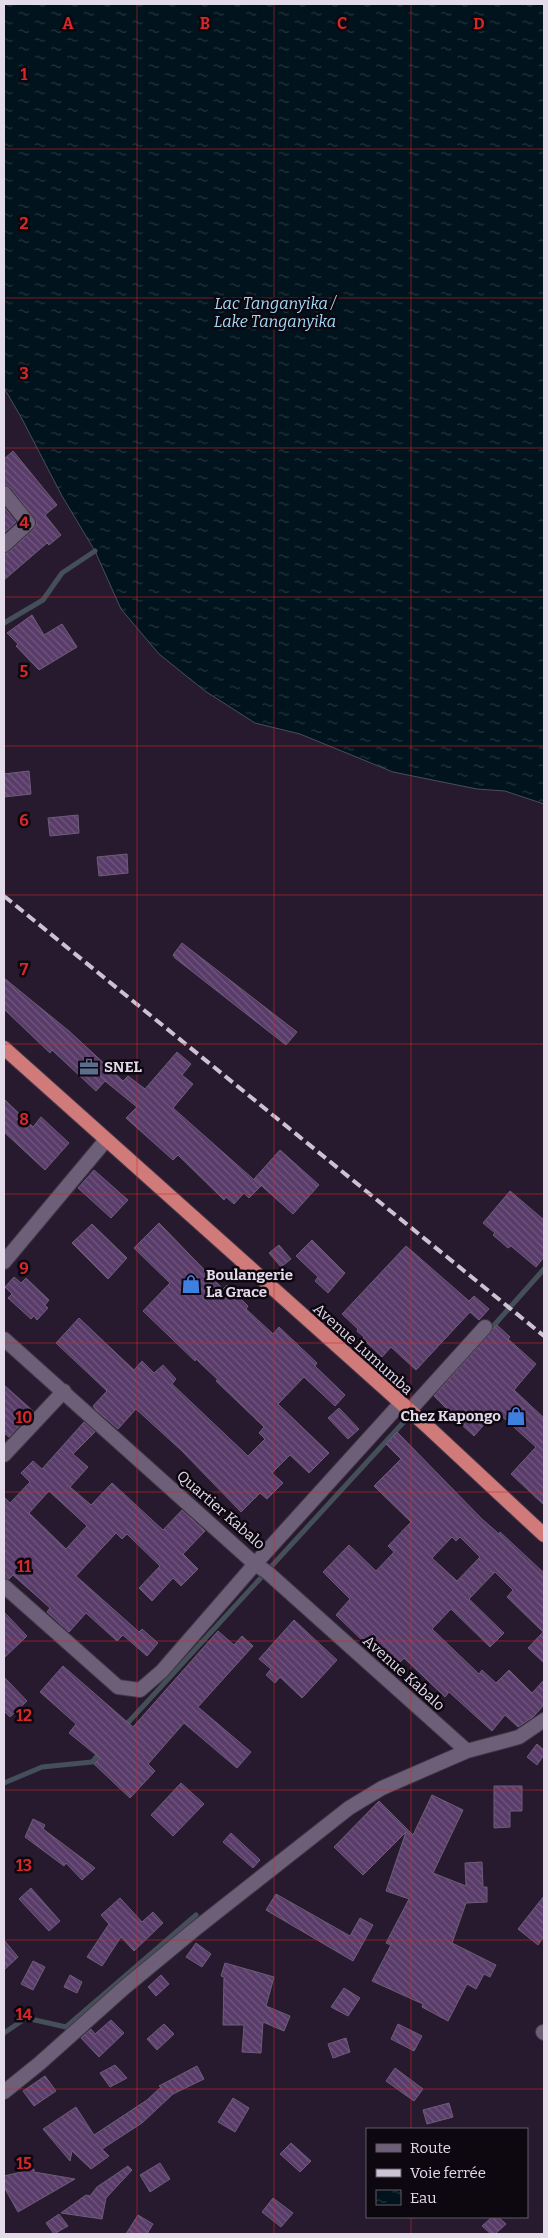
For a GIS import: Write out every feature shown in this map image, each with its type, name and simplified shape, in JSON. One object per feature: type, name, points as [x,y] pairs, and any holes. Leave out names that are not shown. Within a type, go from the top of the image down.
[{"type":"highway","name":"Avenue Lumumba","points":[[4,1048],[470,1465],[544,1535]]},
{"type":"street","points":[[4,493],[28,523],[4,545]]},
{"type":"street","points":[[4,1262],[106,1140]]},
{"type":"street","name":"Quartier Kabalo","points":[[4,1339],[256,1564],[404,1407],[485,1327]]},
{"type":"street","points":[[4,1455],[64,1392]]},
{"type":"street","points":[[4,1586],[118,1687],[140,1690],[162,1671],[256,1564]]},
{"type":"street","name":"Avenue Kabalo","points":[[256,1564],[467,1751]]},
{"type":"street","points":[[4,2092],[194,1930],[349,1808],[382,1788],[467,1751],[519,1737],[544,1720]]},
{"type":"water","name":"Lac Tanganyika / Lake Tanganyika","points":[[4,4],[544,4],[544,804],[505,791],[477,789],[393,772],[300,734],[255,723],[205,691],[159,654],[121,609],[95,551],[62,496],[4,388]]},
{"type":"building","points":[[13,451],[57,505],[45,515],[61,535],[49,545],[47,543],[4,580],[4,554],[10,551],[34,529],[37,522],[11,488],[4,484],[4,459]]},
{"type":"building","points":[[4,507],[16,522],[4,533]]},
{"type":"building","points":[[32,615],[44,635],[62,624],[77,647],[39,670],[16,646],[18,644],[7,633]]},
{"type":"building","points":[[29,771],[31,794],[4,797],[4,774]]},
{"type":"building","points":[[78,815],[79,833],[50,836],[48,818]]},
{"type":"building","points":[[127,854],[128,873],[99,876],[97,857]]},
{"type":"building","points":[[182,943],[297,1032],[286,1045],[175,958],[173,955]]},
{"type":"building","points":[[4,978],[69,1031],[123,1081],[128,1076],[145,1089],[177,1052],[191,1064],[182,1075],[193,1084],[173,1108],[261,1186],[249,1198],[244,1193],[234,1204],[226,1197],[224,1200],[178,1155],[173,1160],[126,1118],[137,1107],[105,1081],[96,1091],[52,1050],[50,1053],[4,1009]]},
{"type":"building","points":[[4,1099],[33,1127],[41,1117],[69,1143],[45,1170],[4,1132]]},
{"type":"building","points":[[280,1150],[319,1185],[293,1214],[254,1179]]},
{"type":"building","points":[[94,1170],[128,1200],[111,1218],[78,1188]]},
{"type":"building","points":[[510,1191],[544,1220],[544,1257],[536,1267],[511,1246],[508,1248],[483,1223]]},
{"type":"building","points":[[159,1223],[223,1289],[227,1285],[248,1306],[246,1309],[273,1334],[279,1327],[317,1363],[315,1366],[345,1395],[335,1406],[304,1377],[278,1404],[329,1453],[309,1473],[290,1455],[272,1473],[283,1483],[267,1499],[260,1493],[241,1512],[182,1451],[136,1409],[118,1429],[96,1410],[93,1406],[107,1391],[56,1343],[79,1318],[134,1370],[142,1361],[154,1373],[163,1365],[176,1379],[172,1384],[248,1456],[265,1439],[259,1433],[264,1427],[216,1381],[218,1380],[196,1359],[195,1361],[143,1311],[170,1283],[134,1248]]},
{"type":"building","points":[[92,1224],[127,1258],[108,1279],[72,1243]]},
{"type":"building","points":[[312,1240],[345,1273],[328,1293],[315,1281],[318,1277],[296,1256]]},
{"type":"building","points":[[279,1245],[291,1259],[281,1267],[269,1253]]},
{"type":"building","points":[[406,1246],[469,1301],[474,1296],[489,1309],[479,1320],[470,1312],[416,1370],[391,1347],[382,1357],[363,1339],[364,1337],[357,1331],[358,1329],[342,1314]]},
{"type":"building","points":[[14,1277],[21,1283],[26,1278],[49,1300],[45,1305],[48,1308],[37,1320],[34,1316],[31,1319],[8,1298],[12,1294],[5,1287]]},
{"type":"building","points":[[497,1325],[510,1337],[508,1339],[536,1364],[514,1390],[544,1418],[544,1505],[511,1474],[536,1447],[496,1411],[474,1436],[434,1396]]},
{"type":"building","points":[[4,1385],[33,1411],[9,1437],[4,1433]]},
{"type":"building","points":[[339,1408],[359,1429],[348,1439],[328,1418]]},
{"type":"building","points":[[84,1422],[95,1432],[73,1454],[88,1467],[70,1487],[91,1505],[112,1483],[163,1530],[182,1510],[205,1531],[183,1554],[198,1569],[181,1586],[173,1578],[152,1601],[139,1588],[160,1566],[127,1534],[122,1539],[116,1533],[76,1576],[139,1632],[142,1629],[158,1643],[147,1656],[123,1635],[117,1641],[86,1613],[69,1632],[47,1612],[50,1608],[13,1575],[9,1579],[4,1577],[4,1497],[10,1503],[30,1482],[21,1473],[33,1461],[42,1469]],"holes":[[[49,1491],[87,1526],[66,1549],[29,1513]]]},
{"type":"building","points":[[397,1432],[482,1519],[499,1534],[500,1532],[544,1573],[544,1663],[528,1648],[543,1632],[507,1597],[513,1590],[495,1572],[469,1599],[504,1633],[490,1647],[451,1609],[432,1629],[479,1674],[482,1670],[496,1683],[509,1670],[532,1693],[544,1680],[544,1705],[533,1717],[518,1727],[505,1715],[492,1731],[449,1692],[445,1697],[404,1658],[393,1670],[336,1615],[350,1599],[323,1572],[349,1545],[376,1571],[394,1552],[388,1546],[411,1522],[374,1486],[401,1459],[386,1444]],"holes":[[[452,1537],[456,1541],[460,1537],[480,1557],[457,1581],[432,1558]]]},
{"type":"building","points":[[4,1612],[27,1636],[4,1658]]},
{"type":"building","points":[[294,1620],[337,1660],[302,1698],[280,1677],[275,1683],[266,1675],[271,1669],[259,1659]]},
{"type":"building","points":[[218,1631],[234,1645],[242,1636],[253,1646],[198,1707],[251,1752],[237,1768],[184,1723],[148,1764],[155,1771],[130,1798],[94,1764],[100,1758],[69,1733],[76,1724],[40,1692],[63,1666],[133,1727]]},
{"type":"building","points":[[4,1677],[27,1701],[10,1717],[4,1711]]},
{"type":"building","points":[[537,1744],[544,1750],[544,1755],[537,1765],[527,1757]]},
{"type":"building","points":[[181,1783],[204,1804],[173,1836],[151,1815]]},
{"type":"building","points":[[494,1786],[522,1786],[522,1811],[510,1811],[510,1827],[494,1828]]},
{"type":"building","points":[[432,1795],[463,1810],[433,1873],[466,1886],[465,1863],[482,1862],[483,1887],[487,1887],[487,1902],[466,1903],[452,1943],[496,1965],[490,1977],[484,1974],[476,1989],[467,1984],[448,2021],[422,2007],[423,2004],[372,1981],[391,1945],[386,1943],[409,1899],[386,1891],[406,1832],[363,1875],[334,1847],[379,1801],[413,1835]]},
{"type":"building","points":[[33,1819],[45,1825],[43,1829],[95,1868],[82,1880],[66,1863],[64,1866],[25,1837]]},
{"type":"building","points":[[231,1833],[260,1860],[253,1868],[223,1842]]},
{"type":"building","points":[[31,1888],[60,1921],[49,1931],[19,1899]]},
{"type":"building","points":[[276,1894],[350,1936],[360,1918],[373,1925],[353,1961],[266,1910]]},
{"type":"building","points":[[544,1896],[544,1936],[538,1945],[518,1929]]},
{"type":"building","points":[[120,1898],[142,1922],[153,1912],[163,1923],[134,1951],[121,1937],[102,1966],[87,1957],[109,1924],[101,1915]]},
{"type":"building","points":[[4,1940],[18,1957],[4,1970]]},
{"type":"building","points":[[196,1943],[211,1954],[202,1967],[186,1957]]},
{"type":"building","points":[[33,1961],[45,1967],[33,1990],[21,1984]]},
{"type":"building","points":[[225,1963],[274,1977],[266,2006],[290,2016],[284,2031],[263,2022],[261,2053],[242,2052],[244,2025],[223,2025],[224,1977],[221,1976]]},
{"type":"building","points":[[70,1975],[82,1982],[77,1993],[64,1987]]},
{"type":"building","points":[[161,1975],[169,1984],[156,1996],[148,1987]]},
{"type":"building","points":[[344,1988],[360,1998],[348,2016],[331,2007]]},
{"type":"building","points":[[111,2020],[124,2033],[99,2057],[81,2038],[91,2029],[95,2034]]},
{"type":"building","points":[[164,2024],[174,2034],[157,2050],[147,2039]]},
{"type":"building","points":[[398,2024],[422,2036],[414,2051],[391,2039]]},
{"type":"building","points":[[346,2038],[350,2052],[333,2058],[328,2044]]},
{"type":"building","points":[[115,2065],[127,2078],[110,2087],[100,2073]]},
{"type":"building","points":[[197,2066],[204,2079],[173,2094],[142,2123],[102,2149],[109,2156],[91,2169],[72,2151],[70,2161],[43,2129],[76,2107],[94,2135],[147,2100],[161,2087],[159,2086]]},
{"type":"building","points":[[395,2068],[423,2089],[414,2101],[386,2081]]},
{"type":"building","points":[[45,2076],[56,2091],[34,2106],[23,2091]]},
{"type":"building","points":[[233,2098],[249,2108],[235,2132],[218,2122]]},
{"type":"building","points":[[449,2103],[453,2117],[427,2124],[423,2110]]},
{"type":"building","points":[[291,2143],[311,2161],[300,2172],[280,2154]]},
{"type":"building","points":[[160,2163],[170,2179],[150,2192],[140,2175]]},
{"type":"building","points":[[128,2166],[132,2170],[106,2198],[102,2219],[61,2213],[86,2195],[90,2196],[97,2187]]},
{"type":"building","points":[[34,2169],[34,2172],[75,2179],[18,2212],[4,2187],[4,2176]]},
{"type":"building","points":[[273,2198],[293,2213],[281,2227],[262,2212]]},
{"type":"building","points":[[59,2214],[68,2226],[54,2234],[46,2223]]},
{"type":"building","points":[[138,2215],[153,2224],[147,2234],[126,2234]]},
{"type":"building","points":[[491,2218],[499,2218],[506,2224],[495,2234],[491,2234],[482,2226]]},
{"type":"waterway","points":[[4,623],[43,600],[62,573],[95,551]]},
{"type":"waterway","points":[[488,1332],[544,1269]]},
{"type":"waterway","points":[[124,1727],[412,1413]]},
{"type":"waterway","points":[[4,1783],[42,1767],[92,1762],[101,1752]]},
{"type":"waterway","points":[[4,2033],[26,2018],[66,2027],[196,1915]]},
{"type":"railway","points":[[4,896],[544,1336]]},
{"type":"place","name":"SNEL","points":[[89,1067]]},
{"type":"place","name":"Boulangerie La Grace","points":[[191,1284]]},
{"type":"place","name":"Chez Kapongo","points":[[516,1416]]}]
